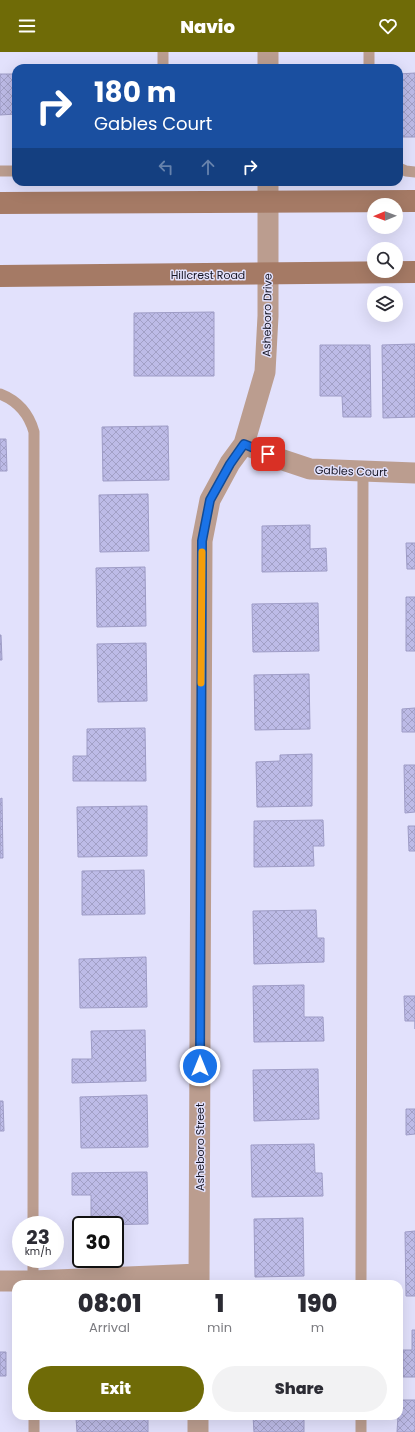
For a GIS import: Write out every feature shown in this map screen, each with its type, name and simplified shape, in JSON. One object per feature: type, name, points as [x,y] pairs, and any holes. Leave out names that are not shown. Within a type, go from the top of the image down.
[{"type":"main road","points":[[0,203],[268,192],[415,201]]},
{"type":"main road","name":"Hillcrest Road","points":[[0,276],[415,272]]},
{"type":"street","points":[[268,52],[268,64]]},
{"type":"street","name":"Asheboro Drive","points":[[244,444],[265,372],[268,343],[268,192]]},
{"type":"street","name":"Gables Court","points":[[244,444],[280,459],[310,469],[415,473]]},
{"type":"street","name":"Asheboro Street","points":[[199,1279],[202,541],[210,500],[230,464],[244,444]]},
{"type":"street","points":[[144,1280],[199,1279]]},
{"type":"street","points":[[0,1281],[12,1281]]},
{"type":"street","points":[[198,1420],[198,1432]]},
{"type":"lane","points":[[163,52],[163,64]]},
{"type":"lane","points":[[369,52],[369,64]]},
{"type":"lane","points":[[403,170],[415,172]]},
{"type":"lane","points":[[0,171],[12,171]]},
{"type":"lane","points":[[0,394],[18,404],[26,414],[34,432],[33,1216]]},
{"type":"lane","points":[[361,1280],[363,472]]},
{"type":"lane","points":[[33,1268],[33,1280]]},
{"type":"lane","points":[[34,1420],[34,1432]]},
{"type":"lane","points":[[361,1420],[361,1432]]},
{"type":"building","points":[[415,73],[415,137],[403,137],[403,74]]},
{"type":"building","points":[[0,74],[12,74],[12,114],[0,115]]},
{"type":"building","points":[[214,312],[214,376],[134,376],[134,313]]},
{"type":"building","points":[[415,344],[415,417],[383,418],[382,345]]},
{"type":"building","points":[[320,345],[370,345],[371,417],[343,417],[342,396],[320,396]]},
{"type":"building","points":[[168,426],[169,480],[103,481],[102,427]]},
{"type":"building","points":[[0,439],[6,439],[7,471],[0,471]]},
{"type":"building","points":[[148,494],[149,551],[100,552],[99,495]]},
{"type":"building","points":[[310,525],[310,549],[326,548],[327,571],[262,572],[262,526]]},
{"type":"building","points":[[406,543],[415,543],[415,569],[407,569]]},
{"type":"building","points":[[145,567],[146,626],[97,627],[96,568]]},
{"type":"building","points":[[406,597],[415,597],[415,651],[406,651]]},
{"type":"building","points":[[318,603],[319,651],[253,652],[252,604]]},
{"type":"building","points":[[1,635],[2,660],[0,660]]},
{"type":"building","points":[[146,643],[147,701],[98,702],[97,644]]},
{"type":"building","points":[[309,674],[310,729],[255,730],[254,675]]},
{"type":"building","points":[[415,708],[415,732],[402,732],[402,709]]},
{"type":"building","points":[[145,728],[146,781],[73,781],[73,756],[87,756],[87,729]]},
{"type":"building","points":[[312,754],[312,806],[257,807],[256,762],[280,761],[280,755]]},
{"type":"building","points":[[404,765],[415,765],[415,812],[405,813]]},
{"type":"building","points":[[2,798],[3,858],[0,858],[0,799]]},
{"type":"building","points":[[147,806],[147,856],[78,857],[77,807]]},
{"type":"building","points":[[323,820],[324,846],[313,846],[314,866],[254,867],[254,821]]},
{"type":"building","points":[[408,826],[415,826],[415,851],[409,851]]},
{"type":"building","points":[[144,870],[145,914],[82,915],[82,871]]},
{"type":"building","points":[[316,910],[317,938],[324,938],[324,962],[254,964],[253,911]]},
{"type":"building","points":[[146,957],[147,1007],[80,1008],[79,959]]},
{"type":"building","points":[[304,985],[304,1017],[323,1017],[324,1041],[254,1042],[253,986]]},
{"type":"building","points":[[404,996],[415,996],[415,1021],[405,1021]]},
{"type":"building","points":[[145,1030],[146,1081],[72,1083],[72,1059],[92,1059],[91,1031]]},
{"type":"building","points":[[318,1069],[319,1119],[254,1121],[253,1070]]},
{"type":"building","points":[[147,1095],[148,1147],[81,1148],[80,1097]]},
{"type":"building","points":[[0,1101],[3,1101],[4,1131],[0,1131]]},
{"type":"building","points":[[406,1109],[415,1109],[415,1134],[406,1135]]},
{"type":"building","points":[[314,1144],[315,1173],[322,1173],[323,1196],[252,1197],[251,1145]]},
{"type":"building","points":[[147,1172],[148,1224],[124,1224],[124,1216],[91,1216],[91,1195],[72,1195],[72,1173]]},
{"type":"building","points":[[303,1218],[304,1276],[255,1277],[254,1219]]},
{"type":"building","points":[[415,1231],[415,1296],[406,1296],[405,1232]]},
{"type":"building","points":[[412,1330],[415,1330],[415,1377],[403,1377],[403,1350],[412,1350]]},
{"type":"building","points":[[0,1352],[6,1352],[6,1376],[0,1376]]},
{"type":"building","points":[[403,1400],[415,1400],[415,1432],[397,1432],[398,1420],[403,1420]]},
{"type":"building","points":[[76,1420],[148,1420],[148,1432],[77,1432]]},
{"type":"building","points":[[253,1420],[304,1420],[304,1432],[254,1432]]},
{"type":"slow traffic","points":[[201,683],[202,552]]},
{"type":"route","points":[[200,1066],[202,541],[210,500],[230,464],[244,444],[268,454]]}]
